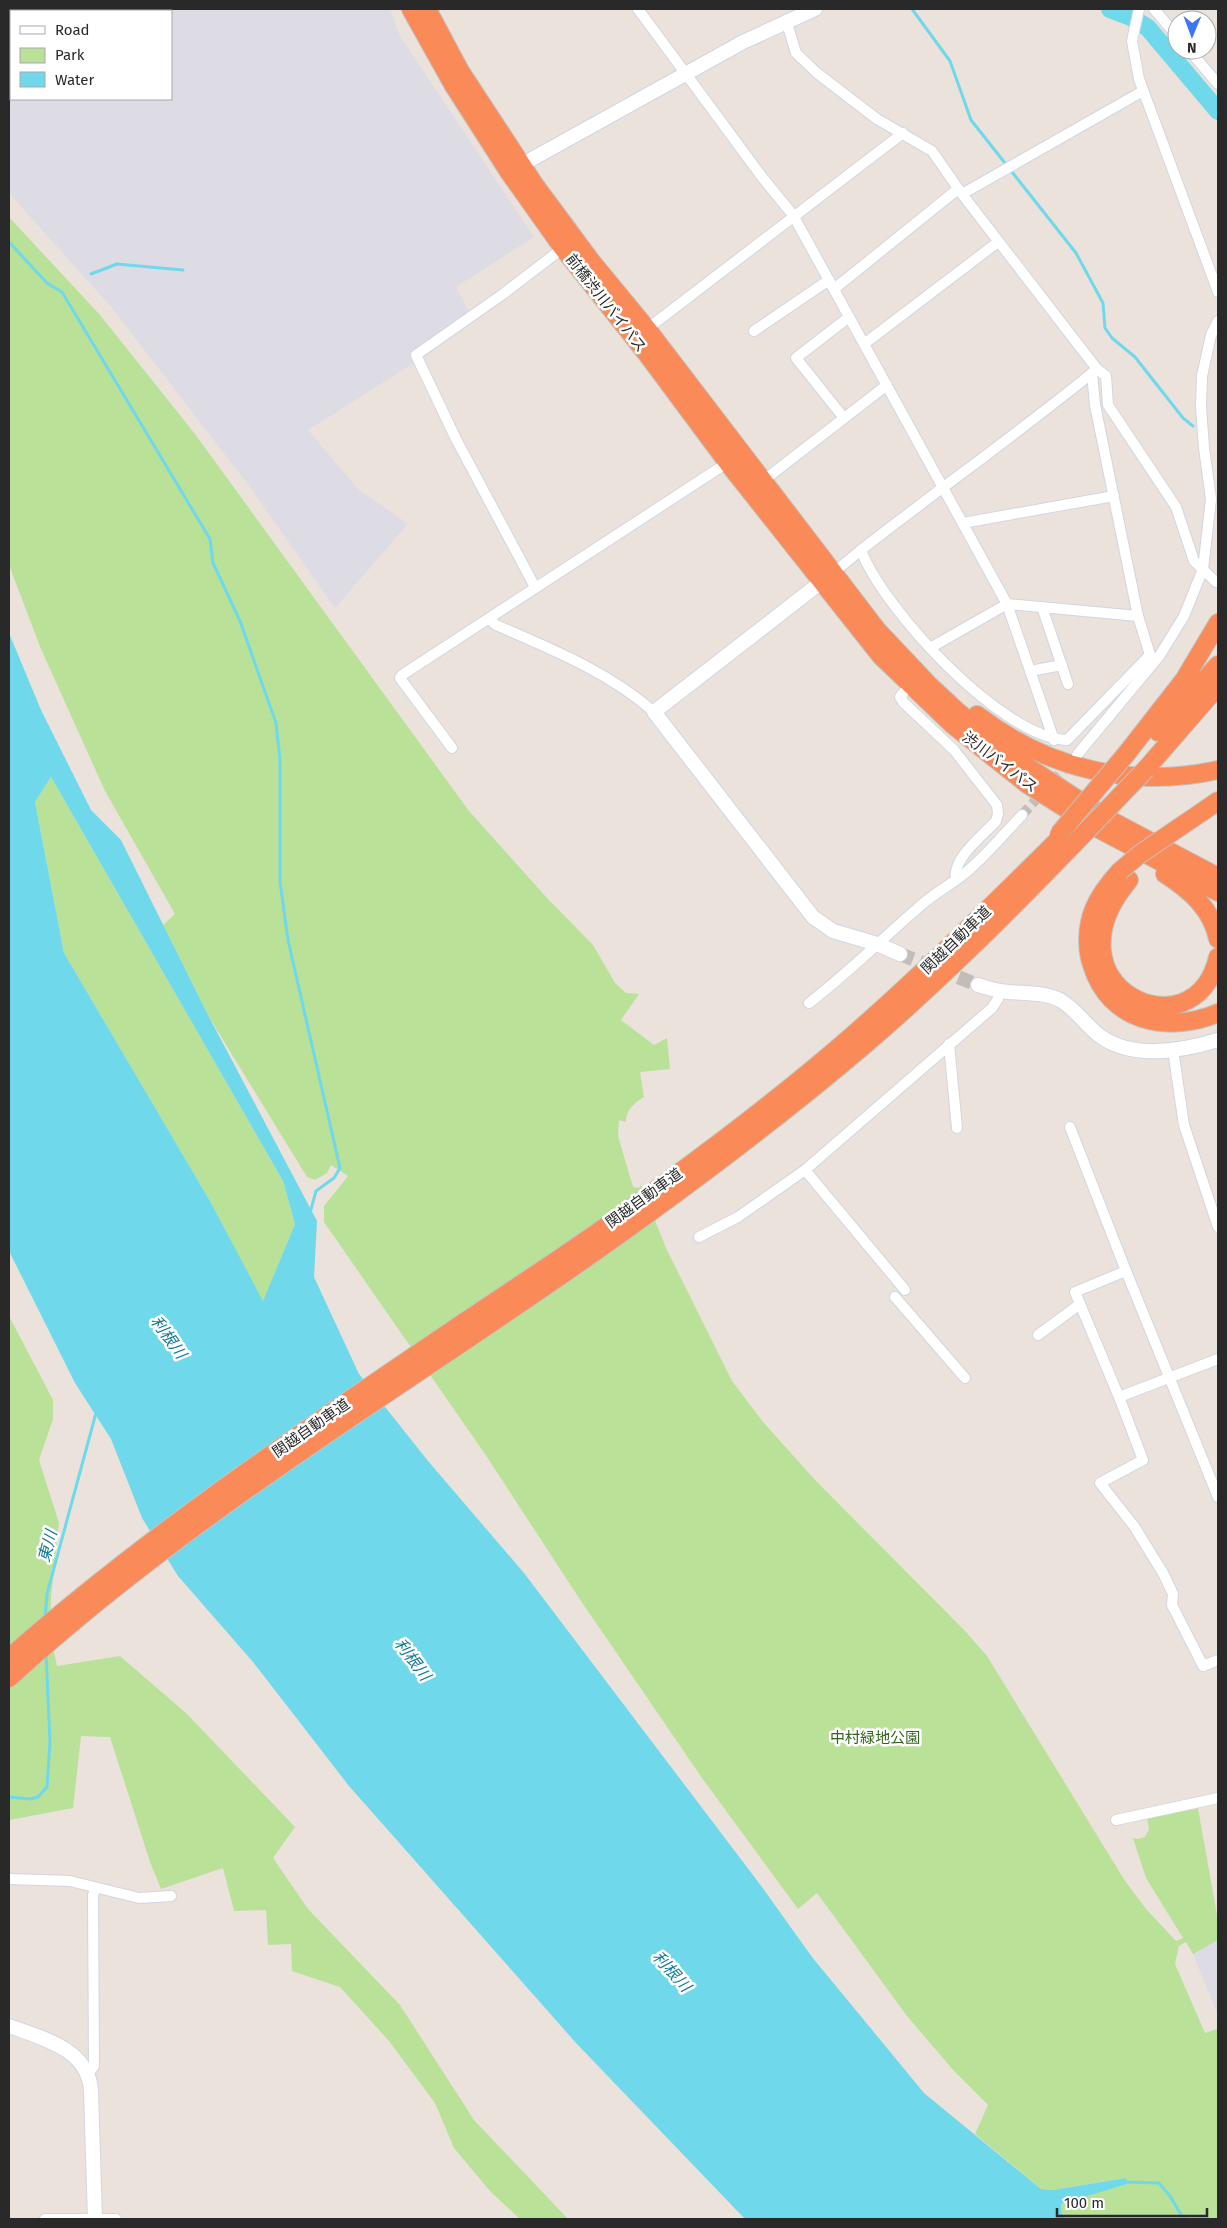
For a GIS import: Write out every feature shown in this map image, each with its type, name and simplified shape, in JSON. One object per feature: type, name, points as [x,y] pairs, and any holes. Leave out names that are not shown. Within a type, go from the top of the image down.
[{"type":"highway","name":"前橋渋川バイパス","points":[[411,9],[454,86],[515,168],[647,329],[735,458]]},
{"type":"highway","name":"前橋渋川バイパス","points":[[427,9],[515,168],[563,248],[647,354],[735,458],[828,577]]},
{"type":"highway","points":[[440,9],[466,60],[460,71]]},
{"type":"highway","name":"渋川バイパス","points":[[828,577],[902,657],[987,737],[1042,778],[1106,818],[1218,878]]},
{"type":"highway","name":"渋川バイパス","points":[[828,577],[881,656],[910,686],[953,725],[1026,784],[1097,828],[1218,892]]},
{"type":"highway","points":[[1136,760],[1218,623]]},
{"type":"highway","points":[[902,657],[1006,736],[1048,758],[1124,777],[1175,778],[1218,770]]},
{"type":"highway","name":"関越自動車道","points":[[9,1658],[68,1608],[191,1512],[668,1190],[758,1132],[868,1042],[967,951],[1064,838],[1136,760],[1218,665]]},
{"type":"highway","name":"関越自動車道","points":[[1136,760],[1218,686]]},
{"type":"highway","points":[[1026,784],[1074,819],[1176,881],[1192,893],[1210,915],[1218,939]]},
{"type":"highway","points":[[1218,801],[1209,816],[1150,860],[1125,875],[1100,896],[1089,926],[1089,958],[1094,974],[1114,1002],[1128,1012],[1144,1020],[1161,1023],[1196,1021],[1218,1013]]},
{"type":"highway","name":"関越自動車道","points":[[9,1678],[80,1616],[131,1575],[230,1502],[327,1433],[597,1250],[909,985],[1036,862],[1064,838]]},
{"type":"highway","points":[[1125,875],[1110,906],[1102,929],[1103,955],[1106,966],[1120,988],[1142,1003],[1163,1006],[1178,1004],[1191,998],[1208,983],[1215,970],[1218,957]]},
{"type":"street","points":[[638,9],[762,177],[794,215],[1007,604],[1054,740]]},
{"type":"street","points":[[515,168],[686,72],[786,20],[814,9]]},
{"type":"street","points":[[1139,9],[1133,37],[1139,79],[1218,292]]},
{"type":"street","points":[[1154,9],[1167,24]]},
{"type":"street","points":[[786,20],[796,53],[817,73],[877,119],[932,151],[960,192],[1094,371],[1106,376],[1108,405],[1176,507],[1194,561],[1216,582]]},
{"type":"street","points":[[1198,60],[1218,84]]},
{"type":"street","points":[[834,289],[960,192],[1143,90]]},
{"type":"street","points":[[647,329],[903,133]]},
{"type":"street","points":[[864,344],[998,242]]},
{"type":"street","points":[[534,587],[456,439],[416,355],[503,294],[563,248]]},
{"type":"street","points":[[754,331],[829,280]]},
{"type":"street","points":[[844,418],[796,358],[849,317]]},
{"type":"street","points":[[1077,755],[1184,616],[1203,569],[1211,499],[1201,407],[1202,376],[1211,335],[1218,321]]},
{"type":"street","points":[[654,712],[943,485],[997,448],[1094,371]]},
{"type":"street","points":[[1094,371],[1095,405],[1138,616],[1155,655]]},
{"type":"street","points":[[757,486],[887,385]]},
{"type":"street","points":[[452,748],[400,678],[534,587],[613,539],[735,458]]},
{"type":"street","points":[[963,523],[1114,496]]},
{"type":"street","points":[[861,550],[867,567],[894,608],[930,648],[991,705],[1041,736],[1054,740],[1067,740],[1155,655]]},
{"type":"street","points":[[930,648],[1007,604],[1138,616]]},
{"type":"street","points":[[1042,607],[1068,684]]},
{"type":"street","points":[[489,619],[496,625],[548,648],[616,682],[654,712],[813,917],[833,931],[877,944],[900,954]]},
{"type":"street","points":[[1030,671],[1062,665]]},
{"type":"street","points":[[910,686],[900,697],[903,702],[954,750],[996,805],[998,814],[996,821],[958,862],[954,872],[956,879]]},
{"type":"street","points":[[809,1002],[845,975],[934,893],[972,868],[1022,815]]},
{"type":"street","points":[[978,985],[1000,991],[1046,996],[1060,1000],[1101,1037],[1122,1047],[1140,1050],[1173,1050],[1218,1040]]},
{"type":"street","points":[[699,1237],[738,1217],[804,1170],[992,1008],[998,999],[1000,991]]},
{"type":"street","points":[[949,1044],[957,1128]]},
{"type":"street","points":[[1173,1050],[1184,1125],[1218,1227]]},
{"type":"street","points":[[1070,1127],[1218,1497]]},
{"type":"street","points":[[804,1170],[905,1290]]},
{"type":"street","points":[[1126,1271],[1075,1292],[1119,1397],[1142,1460],[1100,1482],[1134,1526],[1163,1573],[1173,1594],[1172,1605],[1203,1666],[1218,1660]]},
{"type":"street","points":[[895,1297],[965,1378]]},
{"type":"street","points":[[1038,1335],[1080,1304]]},
{"type":"street","points":[[1119,1397],[1218,1359]]},
{"type":"street","points":[[1116,1820],[1218,1798]]},
{"type":"street","points":[[9,1879],[70,1881],[139,1898],[171,1896]]},
{"type":"street","points":[[88,2074],[94,2066],[93,1895],[96,1888]]},
{"type":"street","points":[[9,2026],[49,2040],[70,2052],[88,2074],[91,2091],[95,2219]]},
{"type":"street","points":[[45,2219],[116,2219]]},
{"type":"shaded area","points":[[9,9],[390,9],[400,36],[534,237],[456,287],[470,314],[412,352],[417,361],[308,430],[358,489],[408,524],[335,608],[250,487],[112,308],[9,193]]},
{"type":"shaded area","points":[[1218,1940],[1218,2015],[1193,1954]]},
{"type":"green space","name":"中村緑地公園","points":[[9,217],[100,315],[195,434],[469,811],[547,898],[593,945],[615,983],[626,993],[639,994],[621,1020],[654,1045],[667,1038],[670,1069],[640,1072],[644,1097],[631,1108],[627,1114],[626,1122],[619,1120],[618,1136],[633,1187],[639,1188],[641,1185],[666,1248],[732,1381],[763,1422],[815,1480],[966,1632],[987,1656],[1125,1881],[1146,1909],[1176,1941],[1183,1938],[1146,1878],[1133,1838],[1145,1837],[1149,1829],[1147,1818],[1198,1808],[1218,1921],[1218,1940],[1193,1954],[1186,1942],[1179,1946],[1175,1964],[1205,2033],[1217,2029],[1218,2034],[1218,2219],[1066,2219],[1061,2211],[1060,2204],[1126,2184],[1126,2178],[1053,2190],[1041,2189],[975,2134],[988,2105],[954,2071],[907,2016],[817,1893],[798,1909],[702,1778],[579,1598],[485,1454],[324,1222],[324,1206],[348,1176],[331,1165],[327,1173],[315,1180],[307,1177],[209,1017],[163,925],[175,914],[105,791],[41,649],[9,565]]},
{"type":"green space","points":[[51,777],[283,1181],[295,1224],[263,1302],[210,1201],[64,953],[35,802]]},
{"type":"green space","points":[[9,1316],[53,1400],[53,1419],[39,1460],[59,1523],[51,1596],[50,1634],[57,1666],[120,1656],[187,1714],[295,1827],[273,1858],[308,1909],[400,2005],[474,2120],[568,2219],[520,2219],[490,2191],[454,2148],[435,2103],[389,2041],[340,1987],[292,1971],[291,1944],[268,1945],[266,1910],[234,1911],[223,1868],[161,1889],[150,1862],[110,1737],[81,1736],[73,1808],[9,1820]]},
{"type":"water","name":"利根川","points":[[9,633],[41,710],[91,810],[121,840],[209,1017],[317,1221],[314,1277],[359,1374],[428,1461],[524,1573],[762,1887],[812,1957],[924,2093],[1041,2189],[1053,2190],[1126,2178],[1127,2184],[1061,2204],[1061,2211],[1066,2219],[745,2219],[576,2043],[349,1786],[253,1662],[178,1576],[142,1518],[111,1439],[75,1383],[9,1251]],"holes":[[[51,777],[283,1181],[295,1224],[263,1301],[210,1201],[64,953],[35,802]]]},
{"type":"waterway","points":[[912,9],[950,61],[971,120],[1076,253],[1103,303],[1105,328],[1112,338],[1135,357],[1183,418],[1193,426]]},
{"type":"waterway","points":[[1110,9],[1131,17],[1148,28],[1218,111]]},
{"type":"waterway","points":[[9,242],[47,283],[62,292],[210,539],[213,563],[240,621],[276,723],[280,760],[280,881],[288,940],[340,1168],[334,1178],[316,1191],[310,1213]]},
{"type":"waterway","points":[[91,274],[117,264],[183,270]]},
{"type":"waterway","name":"東川","points":[[45,1619],[47,1594],[96,1413]]},
{"type":"waterway","name":"東川","points":[[9,1797],[30,1799],[38,1797],[47,1787],[50,1742],[46,1653]]},
{"type":"waterway","points":[[1124,2182],[1159,2183],[1170,2196],[1183,2218],[1187,2219]]},
{"type":"tunnel","points":[[1022,815],[1071,761]]},
{"type":"tunnel","points":[[900,954],[978,985]]}]
